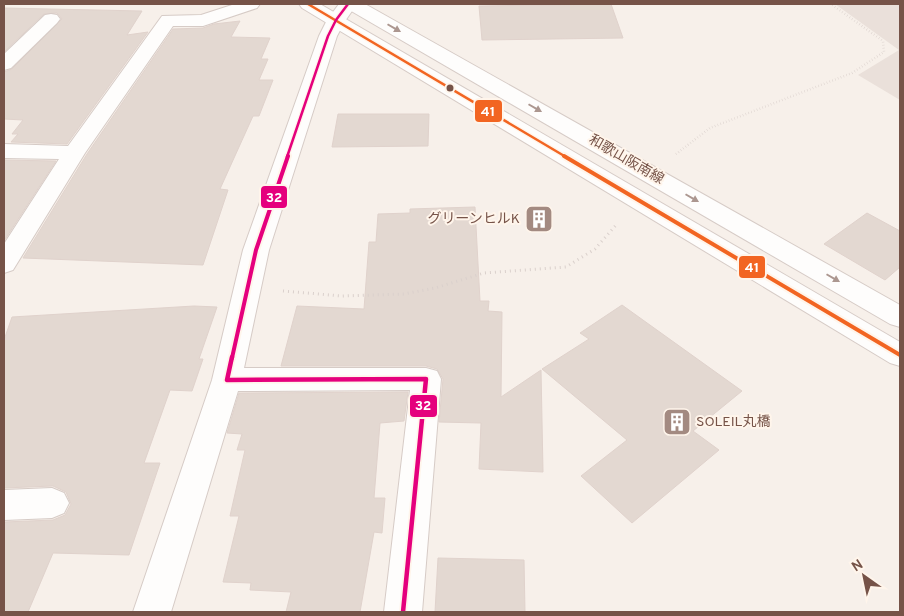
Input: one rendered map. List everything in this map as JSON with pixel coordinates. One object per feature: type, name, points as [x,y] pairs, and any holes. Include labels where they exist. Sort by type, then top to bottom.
[{"type":"street","points":[[4,264],[74,153],[168,20],[203,21],[251,4]]},
{"type":"street","name":"和歌山阪南線","points":[[308,4],[346,9],[660,180],[900,317]]},
{"type":"street","points":[[152,612],[227,380],[256,250],[328,36],[346,9]]},
{"type":"street","name":"和歌山阪南線","points":[[346,9],[634,197],[900,355]]},
{"type":"street","points":[[4,64],[52,10]]},
{"type":"street","points":[[4,151],[74,153]]},
{"type":"street","points":[[634,197],[660,180]]},
{"type":"street","points":[[227,380],[426,380],[403,612]]},
{"type":"street","points":[[4,504],[52,503]]},
{"type":"path","points":[[671,158],[710,128],[844,76],[884,52],[883,41],[831,4]]},
{"type":"path","points":[[248,288],[342,296],[404,294],[435,288],[484,274],[566,266],[595,249],[620,220]]},
{"type":"shaded area","points":[[835,4],[900,4],[900,100],[858,75],[899,50]]},
{"type":"building","points":[[611,4],[623,38],[482,40],[479,6]]},
{"type":"building","points":[[4,8],[142,11],[127,35],[148,32],[67,144],[11,142],[18,134],[12,134],[23,120],[4,119],[4,72],[12,69],[62,19],[57,13],[44,14],[4,52]]},
{"type":"building","points":[[240,21],[231,37],[270,38],[261,59],[268,59],[259,80],[273,80],[259,116],[253,116],[220,189],[228,190],[203,265],[23,258],[87,154],[173,29],[203,28],[214,24]]},
{"type":"building","points":[[338,114],[429,114],[428,146],[332,147]]},
{"type":"building","points":[[4,160],[56,161],[4,241]]},
{"type":"building","points":[[475,207],[480,301],[489,301],[488,311],[502,312],[501,397],[541,370],[543,472],[479,469],[481,423],[439,422],[443,379],[437,369],[426,366],[281,366],[297,306],[364,309],[369,242],[376,242],[378,214],[410,213],[410,209]]},
{"type":"building","points":[[867,213],[900,231],[900,267],[885,280],[824,244]]},
{"type":"building","name":"SOLEIL丸橋","points":[[622,305],[742,391],[693,431],[719,450],[632,523],[581,476],[627,440],[542,369],[589,339],[580,333]]},
{"type":"building","points":[[194,306],[217,307],[199,359],[203,359],[192,391],[170,390],[144,463],[160,463],[129,555],[53,553],[28,612],[4,612],[4,522],[53,520],[65,515],[71,504],[66,492],[53,486],[4,488],[4,340],[12,317]]},
{"type":"building","points":[[408,392],[404,421],[380,423],[374,498],[385,498],[382,533],[374,532],[360,612],[286,612],[291,592],[250,590],[251,583],[223,582],[239,516],[230,516],[245,450],[237,450],[242,434],[227,433],[239,393]]},
{"type":"building","points":[[438,558],[524,560],[525,612],[435,612]]},
{"type":"transit line","name":"41","points":[[308,4],[900,355]]},
{"type":"transit line","name":"32","points":[[348,4],[336,20],[328,36],[256,250],[227,380],[426,379],[403,612]]},
{"type":"place","name":"グリーンヒルK","points":[[539,219]]},
{"type":"place","name":"SOLEIL丸橋","points":[[677,422]]}]
